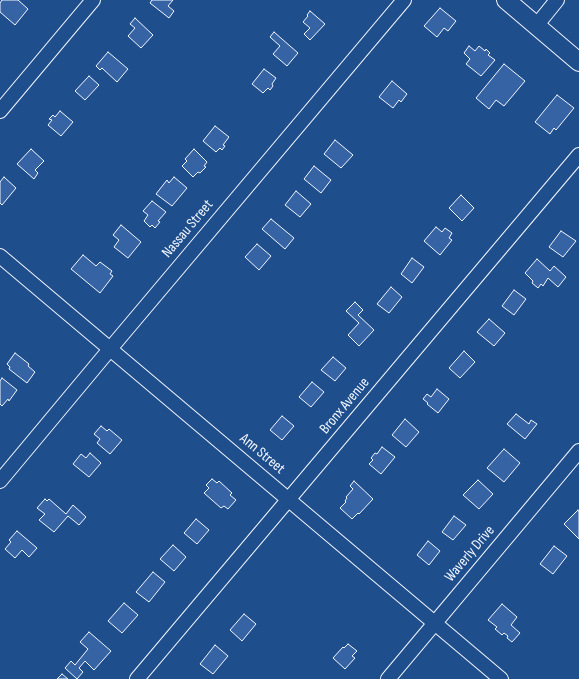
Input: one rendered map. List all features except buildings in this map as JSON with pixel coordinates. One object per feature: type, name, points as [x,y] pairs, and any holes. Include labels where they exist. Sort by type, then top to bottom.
[{"type":"street","points":[[0,111],[93,0]]},
{"type":"street","name":"Nassau Street","points":[[0,481],[404,0]]},
{"type":"street","points":[[506,0],[579,62]]},
{"type":"street","points":[[536,26],[557,0]]},
{"type":"street","name":"Bronx Avenue","points":[[137,679],[579,155]]},
{"type":"street","name":"Ann Street","points":[[0,256],[501,679]]},
{"type":"street","name":"Waverly Drive","points":[[388,679],[579,451]]}]
